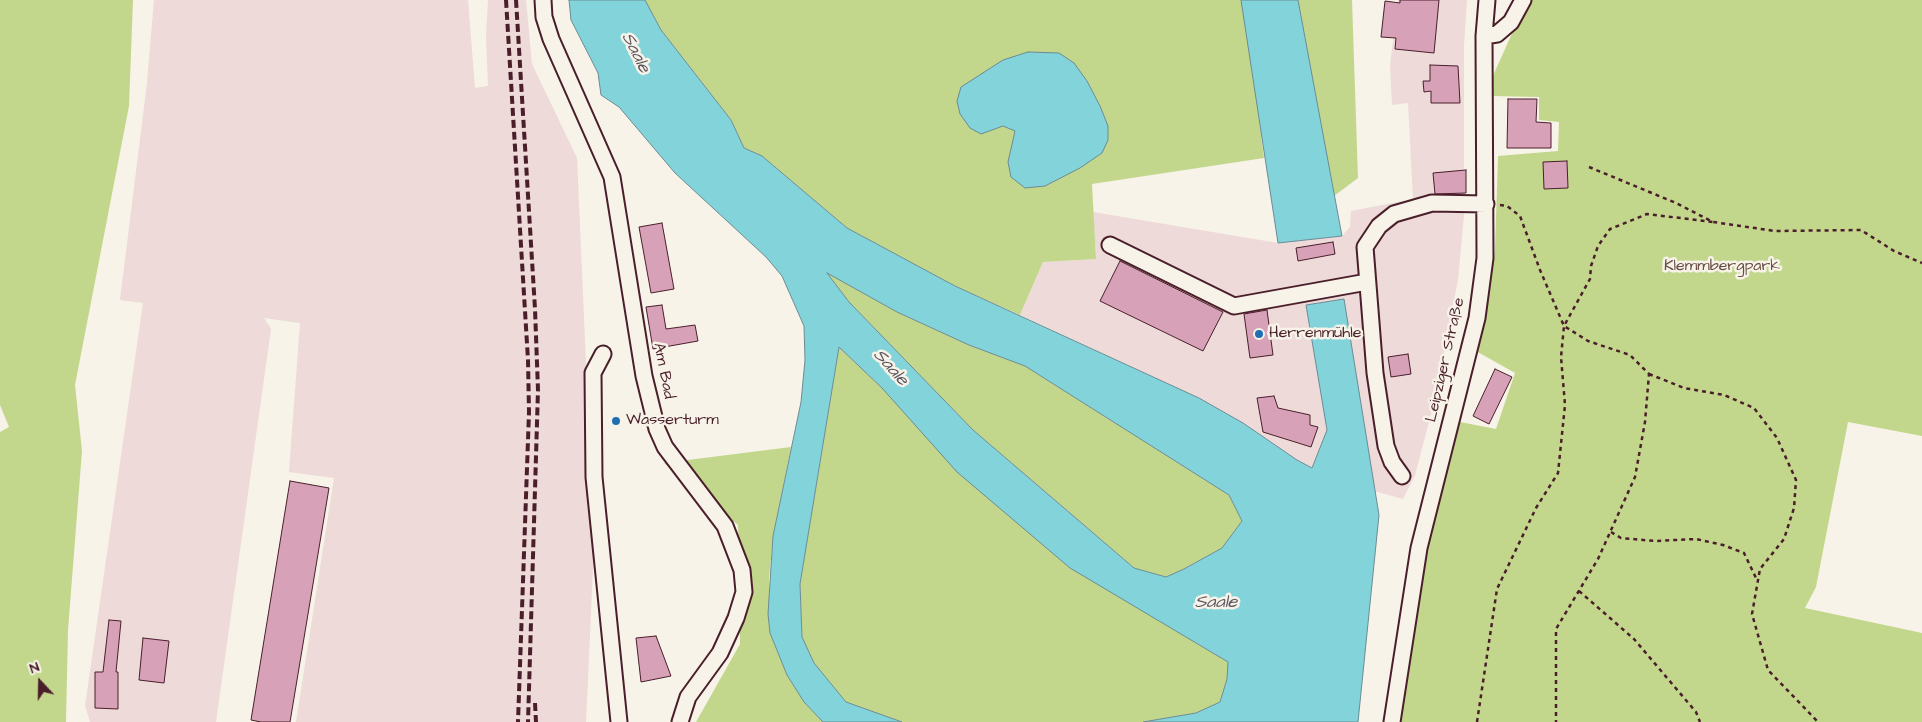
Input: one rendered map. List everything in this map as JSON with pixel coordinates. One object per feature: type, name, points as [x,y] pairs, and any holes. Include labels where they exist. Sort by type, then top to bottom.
[{"type":"street","name":"Am Bad","points":[[543,0],[544,17],[551,39],[612,177],[644,376],[657,429],[665,447],[725,526],[742,570],[744,592],[736,618],[720,653],[688,697],[680,722]]},
{"type":"street","name":"Leipziger Straße","points":[[1392,722],[1420,548],[1476,318],[1485,258],[1484,36],[1487,0]]},
{"type":"street","points":[[1484,36],[1497,34],[1511,22],[1523,0]]},
{"type":"street","points":[[1402,476],[1392,462],[1386,446],[1375,373],[1365,247],[1379,226],[1394,214],[1432,203],[1486,204]]},
{"type":"street","points":[[1110,245],[1234,306],[1367,282]]},
{"type":"street","points":[[603,354],[593,373],[594,477],[619,722]]},
{"type":"path","points":[[1589,167],[1676,203],[1713,222]]},
{"type":"path","points":[[1486,204],[1507,206],[1520,216],[1564,326],[1588,341],[1630,356],[1649,374],[1684,388],[1724,394],[1754,408],[1777,438],[1796,480],[1794,508],[1784,539],[1760,570],[1752,614],[1768,670],[1818,722]]},
{"type":"path","points":[[1477,722],[1498,589],[1536,508],[1558,473],[1565,404],[1561,357],[1564,326],[1590,279],[1591,266],[1598,246],[1610,229],[1647,214],[1775,231],[1861,230],[1894,252],[1922,263]]},
{"type":"path","points":[[1556,722],[1556,629],[1598,559],[1635,477],[1645,422],[1649,374]]},
{"type":"path","points":[[1611,532],[1621,538],[1655,541],[1696,539],[1723,545],[1744,553],[1758,581]]},
{"type":"path","points":[[1579,591],[1634,639],[1696,712],[1700,722]]},
{"type":"shaded area","points":[[154,0],[468,0],[475,88],[488,86],[486,37],[488,0],[526,0],[532,64],[577,158],[594,546],[586,722],[296,722],[334,478],[289,472],[300,323],[264,318],[271,329],[216,722],[90,722],[85,706],[143,303],[120,300],[147,83]]},
{"type":"shaded area","points":[[1398,0],[1467,0],[1464,46],[1464,215],[1458,280],[1434,403],[1415,475],[1403,499],[1374,491],[1344,299],[1306,305],[1327,430],[1312,468],[1243,423],[1199,398],[1020,315],[1043,262],[1096,259],[1093,212],[1278,243],[1342,236],[1350,227],[1351,211],[1413,199],[1408,103],[1392,105],[1390,65]]},
{"type":"green space","points":[[0,0],[133,0],[129,106],[75,385],[82,451],[68,630],[66,722],[0,722],[0,432],[9,427],[0,405]]},
{"type":"green space","points":[[645,0],[1241,0],[1249,39],[1264,158],[1092,184],[1096,259],[1043,262],[1020,315],[955,286],[847,228],[762,156],[744,148],[731,120],[661,30]]},
{"type":"green space","points":[[1298,0],[1352,0],[1358,178],[1334,196]]},
{"type":"green space","name":"Klemmbergpark","points":[[1527,0],[1922,0],[1922,436],[1848,422],[1816,587],[1805,608],[1922,633],[1922,722],[1400,722],[1428,544],[1460,422],[1496,429],[1515,373],[1476,351],[1485,319],[1495,250],[1498,156],[1558,151],[1559,122],[1539,120],[1539,97],[1492,96],[1492,78]]},
{"type":"green space","points":[[826,272],[897,312],[969,345],[1025,366],[1229,495],[1242,521],[1222,548],[1166,577],[1134,568],[973,430],[849,302]]},
{"type":"green space","points":[[839,347],[882,388],[1153,617],[1228,662],[1227,679],[1220,702],[1196,713],[1143,722],[902,722],[846,702],[814,663],[802,637],[800,584]]},
{"type":"green space","points":[[791,447],[773,536],[769,579],[770,633],[787,675],[804,702],[823,722],[696,722],[740,644],[738,525],[664,463]]},
{"type":"water","name":"Saale","points":[[569,0],[645,0],[661,30],[731,120],[744,148],[762,156],[847,228],[955,286],[1199,398],[1243,423],[1312,468],[1327,430],[1306,305],[1344,299],[1379,515],[1358,722],[1143,722],[1196,713],[1220,702],[1227,679],[1228,662],[1070,568],[957,472],[882,388],[839,347],[800,584],[802,637],[814,663],[846,702],[902,722],[823,722],[804,702],[787,675],[770,633],[768,614],[773,536],[801,402],[805,360],[804,326],[782,276],[766,257],[675,173],[619,107],[601,95],[598,73],[571,20]],"holes":[[[827,273],[897,312],[969,345],[1025,366],[1229,495],[1242,521],[1222,548],[1166,577],[1134,568],[973,430],[849,302]]]},
{"type":"water","points":[[1241,0],[1298,0],[1342,236],[1278,243]]},
{"type":"water","points":[[1028,52],[1059,53],[1074,63],[1087,81],[1100,106],[1108,126],[1108,140],[1102,153],[1080,168],[1045,186],[1025,188],[1011,177],[1008,162],[1015,131],[1003,126],[981,134],[970,128],[960,114],[957,101],[961,87],[1003,60]]},
{"type":"building","points":[[1400,0],[1439,0],[1434,53],[1395,49],[1396,38],[1381,37],[1385,1],[1400,3]]},
{"type":"building","points":[[1430,65],[1458,66],[1460,103],[1431,103],[1431,91],[1424,92],[1423,81],[1430,81]]},
{"type":"building","points":[[1508,99],[1537,99],[1536,122],[1551,123],[1551,148],[1507,148]]},
{"type":"building","points":[[1567,161],[1568,188],[1544,189],[1543,162]]},
{"type":"building","points":[[1466,170],[1466,193],[1435,194],[1433,173]]},
{"type":"building","points":[[662,223],[674,289],[651,293],[639,227]]},
{"type":"building","points":[[1333,242],[1335,254],[1298,261],[1296,248]]},
{"type":"building","points":[[1120,261],[1223,312],[1203,351],[1100,301]]},
{"type":"building","points":[[662,305],[666,329],[695,325],[698,341],[653,349],[646,307]]},
{"type":"building","name":"Herrenmühle","points":[[1267,310],[1273,355],[1250,358],[1244,314]]},
{"type":"building","points":[[1408,354],[1411,374],[1391,377],[1388,357]]},
{"type":"building","points":[[1495,369],[1512,377],[1489,424],[1473,416]]},
{"type":"building","points":[[1274,396],[1278,408],[1310,415],[1310,425],[1318,427],[1311,447],[1263,432],[1257,398]]},
{"type":"building","points":[[290,481],[329,488],[290,722],[261,722],[251,720]]},
{"type":"building","points":[[109,620],[121,621],[116,672],[118,672],[118,709],[95,708],[95,672],[103,672]]},
{"type":"building","points":[[656,636],[671,676],[641,682],[636,638]]},
{"type":"building","points":[[143,638],[169,641],[164,683],[139,680]]},
{"type":"railway","points":[[506,0],[528,360],[529,412],[518,722]]},
{"type":"railway","points":[[516,0],[535,309],[538,390],[528,722]]},
{"type":"railway","points":[[535,703],[536,722]]},
{"type":"place","name":"Herrenmühle","points":[[1259,334]]},
{"type":"place","name":"Wasserturm","points":[[616,421]]}]
